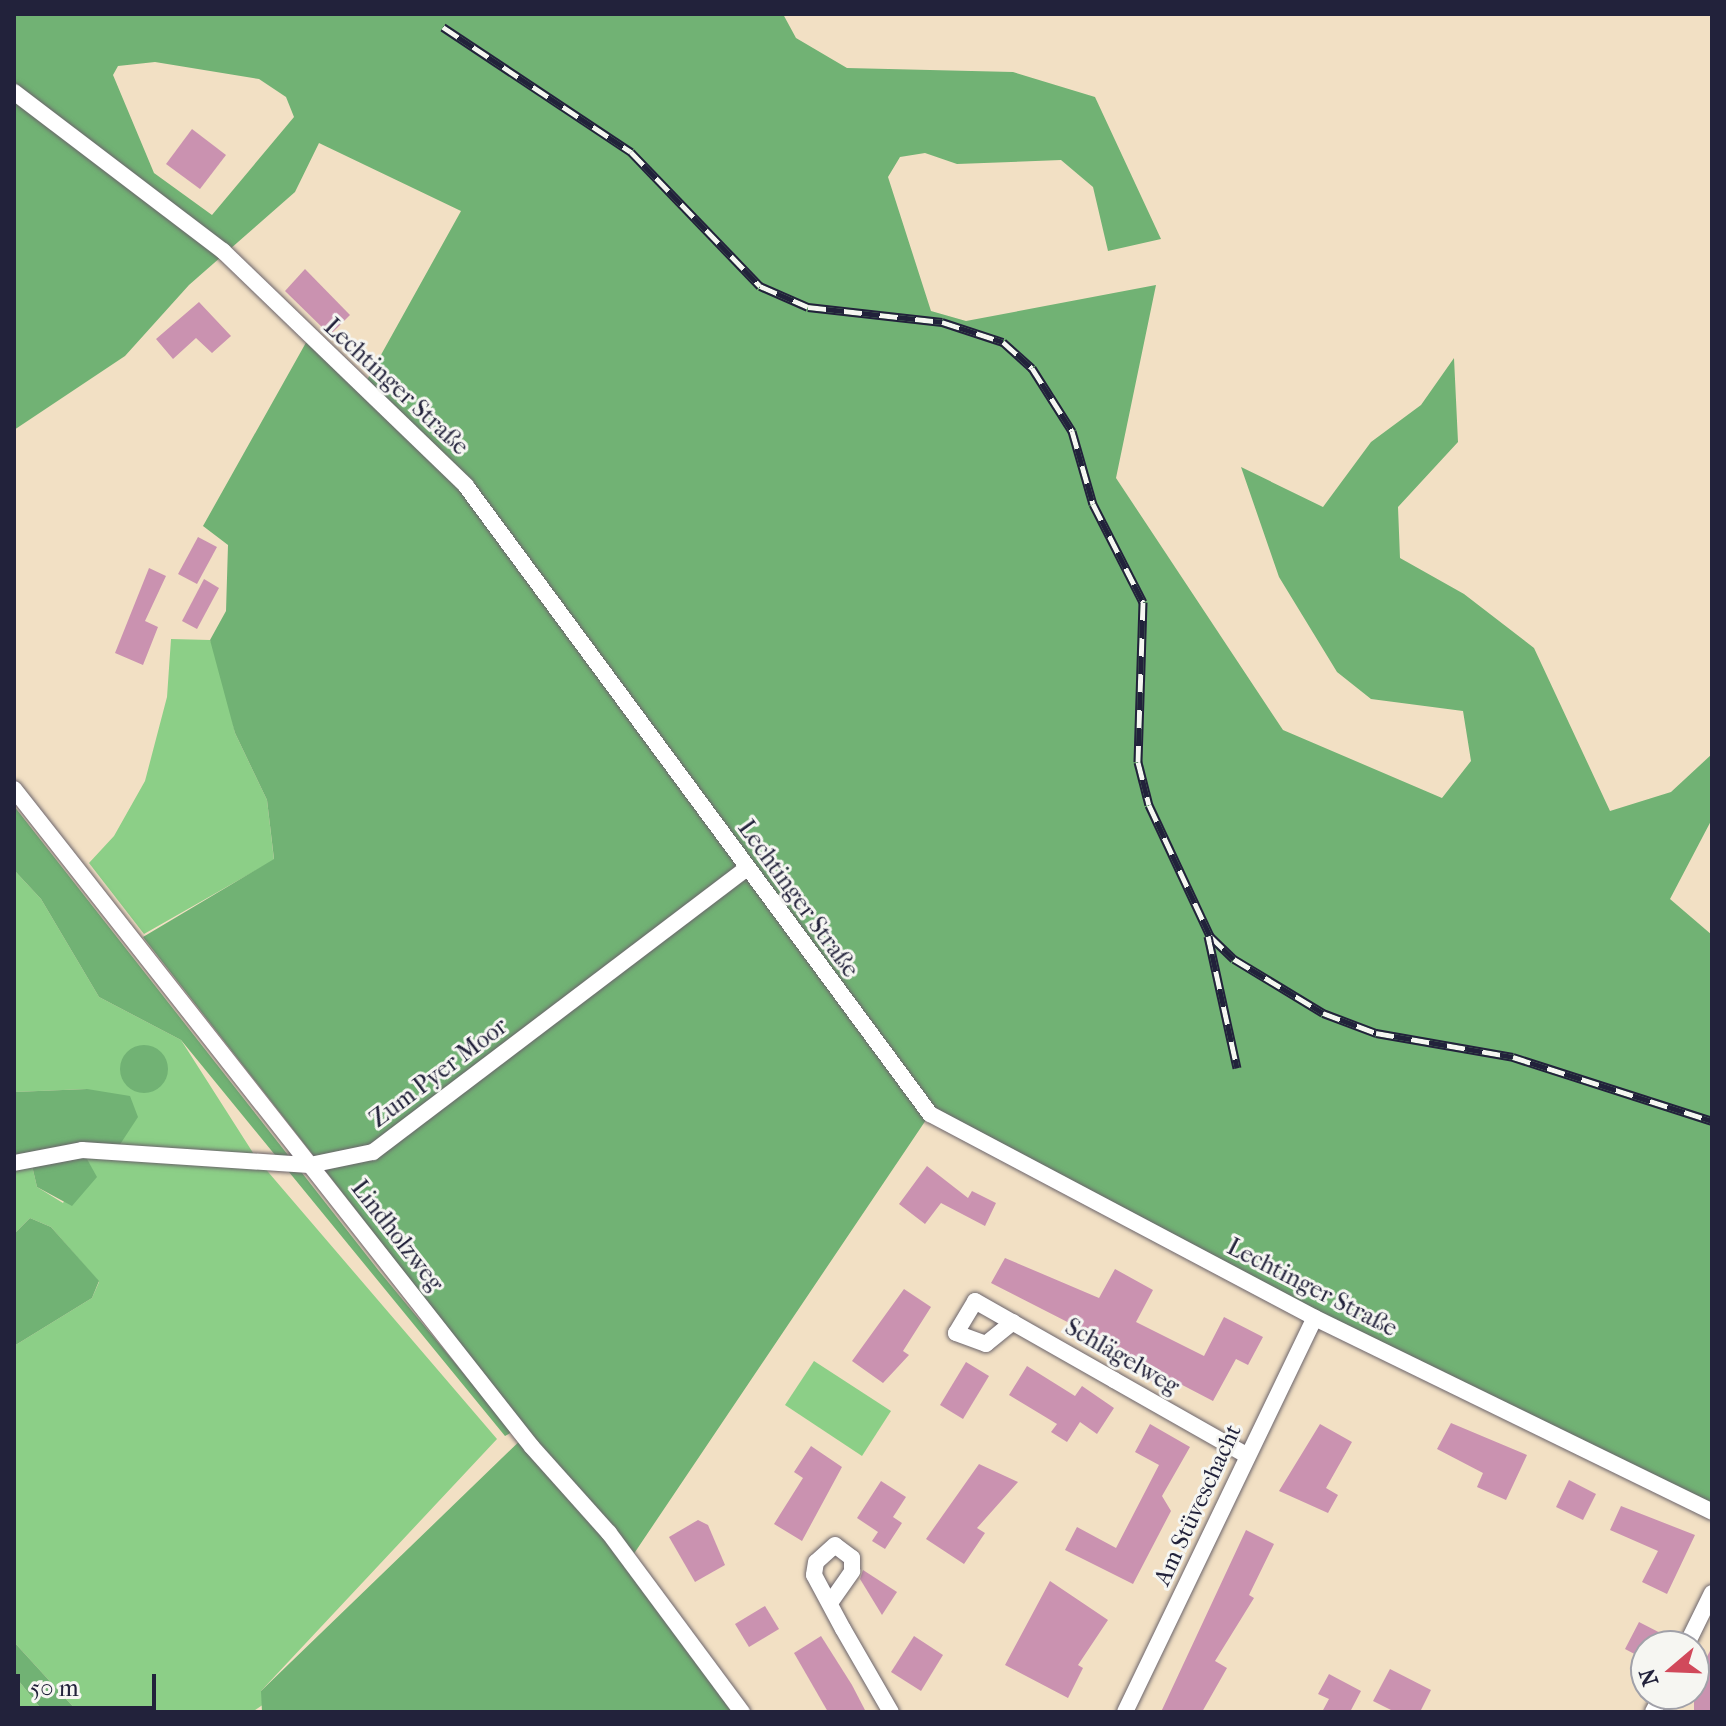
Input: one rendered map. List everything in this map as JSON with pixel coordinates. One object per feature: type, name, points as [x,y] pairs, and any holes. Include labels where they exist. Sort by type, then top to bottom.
[{"type":"street","name":"Lechtinger Straße","points":[[14,92],[223,251],[466,486],[930,1114],[1315,1318],[1712,1512]]},
{"type":"street","name":"Lindholzweg","points":[[14,789],[532,1447],[598,1519],[742,1712]]},
{"type":"street","name":"Zum Pyer Moor","points":[[14,1163],[117,1149],[310,1165],[373,1152],[393,1140],[746,869]]},
{"type":"street","name":"Schlägelweg","points":[[1013,1322],[986,1344],[956,1333],[975,1301],[1013,1322],[1246,1455]]},
{"type":"street","name":"Am Stüveschacht","points":[[1125,1712],[1246,1455],[1315,1318]]},
{"type":"street","points":[[1694,1630],[1712,1593]]},
{"type":"street","points":[[830,1603],[891,1712]]},
{"type":"green space","points":[[14,14],[783,14],[796,38],[847,68],[1013,72],[1095,97],[1161,239],[1108,251],[1093,187],[1061,160],[957,164],[925,153],[900,157],[888,177],[931,311],[966,321],[1156,285],[1116,478],[1283,730],[1442,798],[1471,761],[1463,711],[1371,699],[1337,672],[1279,577],[1241,467],[1323,507],[1371,442],[1421,405],[1454,358],[1458,442],[1398,507],[1400,558],[1464,594],[1534,648],[1610,811],[1671,792],[1712,754],[1712,819],[1670,899],[1712,935],[1712,1512],[930,1114],[629,1561],[744,1712],[262,1712],[261,1691],[529,1432],[143,937],[274,859],[267,800],[235,733],[210,640],[226,611],[228,545],[203,526],[308,339],[362,389],[461,211],[319,143],[295,192],[189,285],[125,356],[14,430]],"holes":[[[155,62],[259,79],[286,97],[294,117],[212,215],[154,173],[113,75],[118,66]]]},
{"type":"green space","points":[[171,639],[210,640],[220,660],[235,733],[267,800],[274,860],[144,934],[89,863],[114,836],[145,781],[167,697]]},
{"type":"green space","points":[[14,806],[379,1271],[512,1432],[505,1436],[181,1040],[99,997],[41,899],[14,870]]},
{"type":"green space","points":[[14,870],[41,899],[99,997],[181,1040],[257,1159],[497,1439],[261,1691],[270,1700],[252,1712],[78,1712],[14,1642],[14,1346],[92,1298],[99,1282],[51,1227],[30,1218],[14,1234],[14,1163],[30,1157],[37,1187],[63,1203],[86,1165],[87,1089],[14,1092]]},
{"type":"green space","points":[[144,1045],[161,1052],[168,1069],[161,1086],[144,1093],[127,1086],[120,1069],[127,1052]]},
{"type":"green space","points":[[87,1089],[130,1096],[138,1117],[117,1149],[82,1150],[97,1177],[72,1206],[37,1187],[30,1157],[14,1163],[14,1092]]},
{"type":"green space","points":[[30,1218],[51,1227],[99,1281],[92,1298],[14,1346],[14,1234]]},
{"type":"green space","points":[[814,1361],[891,1411],[862,1456],[785,1405]]},
{"type":"green space","points":[[14,1642],[78,1712],[45,1712],[38,1705],[14,1675]]},
{"type":"green space","points":[[14,1675],[38,1705],[45,1712],[14,1712]]},
{"type":"building","points":[[192,129],[226,155],[200,189],[166,164]]},
{"type":"building","points":[[305,269],[350,315],[330,335],[285,291]]},
{"type":"building","points":[[199,302],[231,336],[212,353],[196,338],[173,359],[156,339]]},
{"type":"building","points":[[198,537],[217,547],[197,584],[178,574]]},
{"type":"building","points":[[149,568],[166,576],[145,621],[158,627],[143,665],[115,653]]},
{"type":"building","points":[[204,579],[219,588],[197,629],[182,621]]},
{"type":"building","points":[[927,1166],[968,1198],[972,1191],[996,1203],[985,1226],[941,1203],[925,1224],[899,1204]]},
{"type":"building","points":[[1005,1258],[1099,1298],[1115,1269],[1153,1290],[1136,1322],[1204,1356],[1224,1317],[1263,1337],[1248,1365],[1236,1359],[1213,1401],[1165,1376],[1160,1386],[1084,1344],[1089,1333],[991,1283]]},
{"type":"building","points":[[904,1289],[931,1307],[903,1351],[909,1355],[883,1383],[852,1361]]},
{"type":"building","points":[[966,1362],[989,1376],[963,1419],[940,1405]]},
{"type":"building","points":[[1027,1366],[1075,1396],[1082,1386],[1114,1408],[1097,1434],[1080,1422],[1067,1442],[1051,1432],[1057,1424],[1009,1395]]},
{"type":"building","points":[[1451,1423],[1527,1455],[1506,1500],[1477,1487],[1483,1473],[1437,1449]]},
{"type":"building","points":[[1150,1424],[1190,1447],[1162,1496],[1171,1511],[1133,1584],[1065,1550],[1077,1527],[1116,1548],[1159,1465],[1135,1452]]},
{"type":"building","points":[[1320,1424],[1352,1442],[1326,1488],[1338,1495],[1328,1513],[1279,1491]]},
{"type":"building","points":[[811,1446],[842,1467],[802,1541],[774,1524],[803,1478],[794,1472]]},
{"type":"building","points":[[979,1464],[1018,1482],[977,1528],[985,1533],[964,1564],[926,1539]]},
{"type":"building","points":[[1569,1480],[1596,1494],[1583,1520],[1556,1507]]},
{"type":"building","points":[[881,1481],[906,1497],[893,1517],[902,1523],[885,1549],[872,1541],[878,1532],[857,1518]]},
{"type":"building","points":[[1621,1506],[1695,1535],[1667,1594],[1642,1582],[1658,1551],[1610,1530]]},
{"type":"building","points":[[698,1520],[708,1525],[725,1565],[695,1582],[669,1537]]},
{"type":"building","points":[[1246,1530],[1274,1544],[1249,1595],[1254,1598],[1215,1661],[1227,1668],[1202,1712],[1161,1712]]},
{"type":"building","points":[[863,1570],[897,1592],[882,1615],[860,1579]]},
{"type":"building","points":[[1050,1581],[1108,1620],[1078,1665],[1083,1668],[1068,1698],[1005,1665]]},
{"type":"building","points":[[765,1606],[779,1629],[749,1647],[735,1624]]},
{"type":"building","points":[[1639,1622],[1655,1630],[1635,1630]]},
{"type":"building","points":[[821,1636],[866,1712],[828,1712],[794,1653]]},
{"type":"building","points":[[914,1636],[943,1655],[921,1691],[891,1672]]},
{"type":"building","points":[[1712,1647],[1712,1712],[1694,1712],[1710,1710]]},
{"type":"building","points":[[1390,1669],[1431,1690],[1420,1712],[1395,1712],[1373,1701]]},
{"type":"building","points":[[1329,1674],[1361,1691],[1350,1712],[1322,1712],[1329,1699],[1318,1694]]},
{"type":"railway","points":[[443,27],[631,152],[760,286],[808,307],[942,322],[1003,342],[1032,368],[1072,431],[1093,504],[1143,602],[1138,762],[1149,805],[1210,936],[1234,959],[1323,1013],[1376,1033],[1513,1057],[1712,1121]]},
{"type":"railway","points":[[1208,936],[1237,1068]]}]
